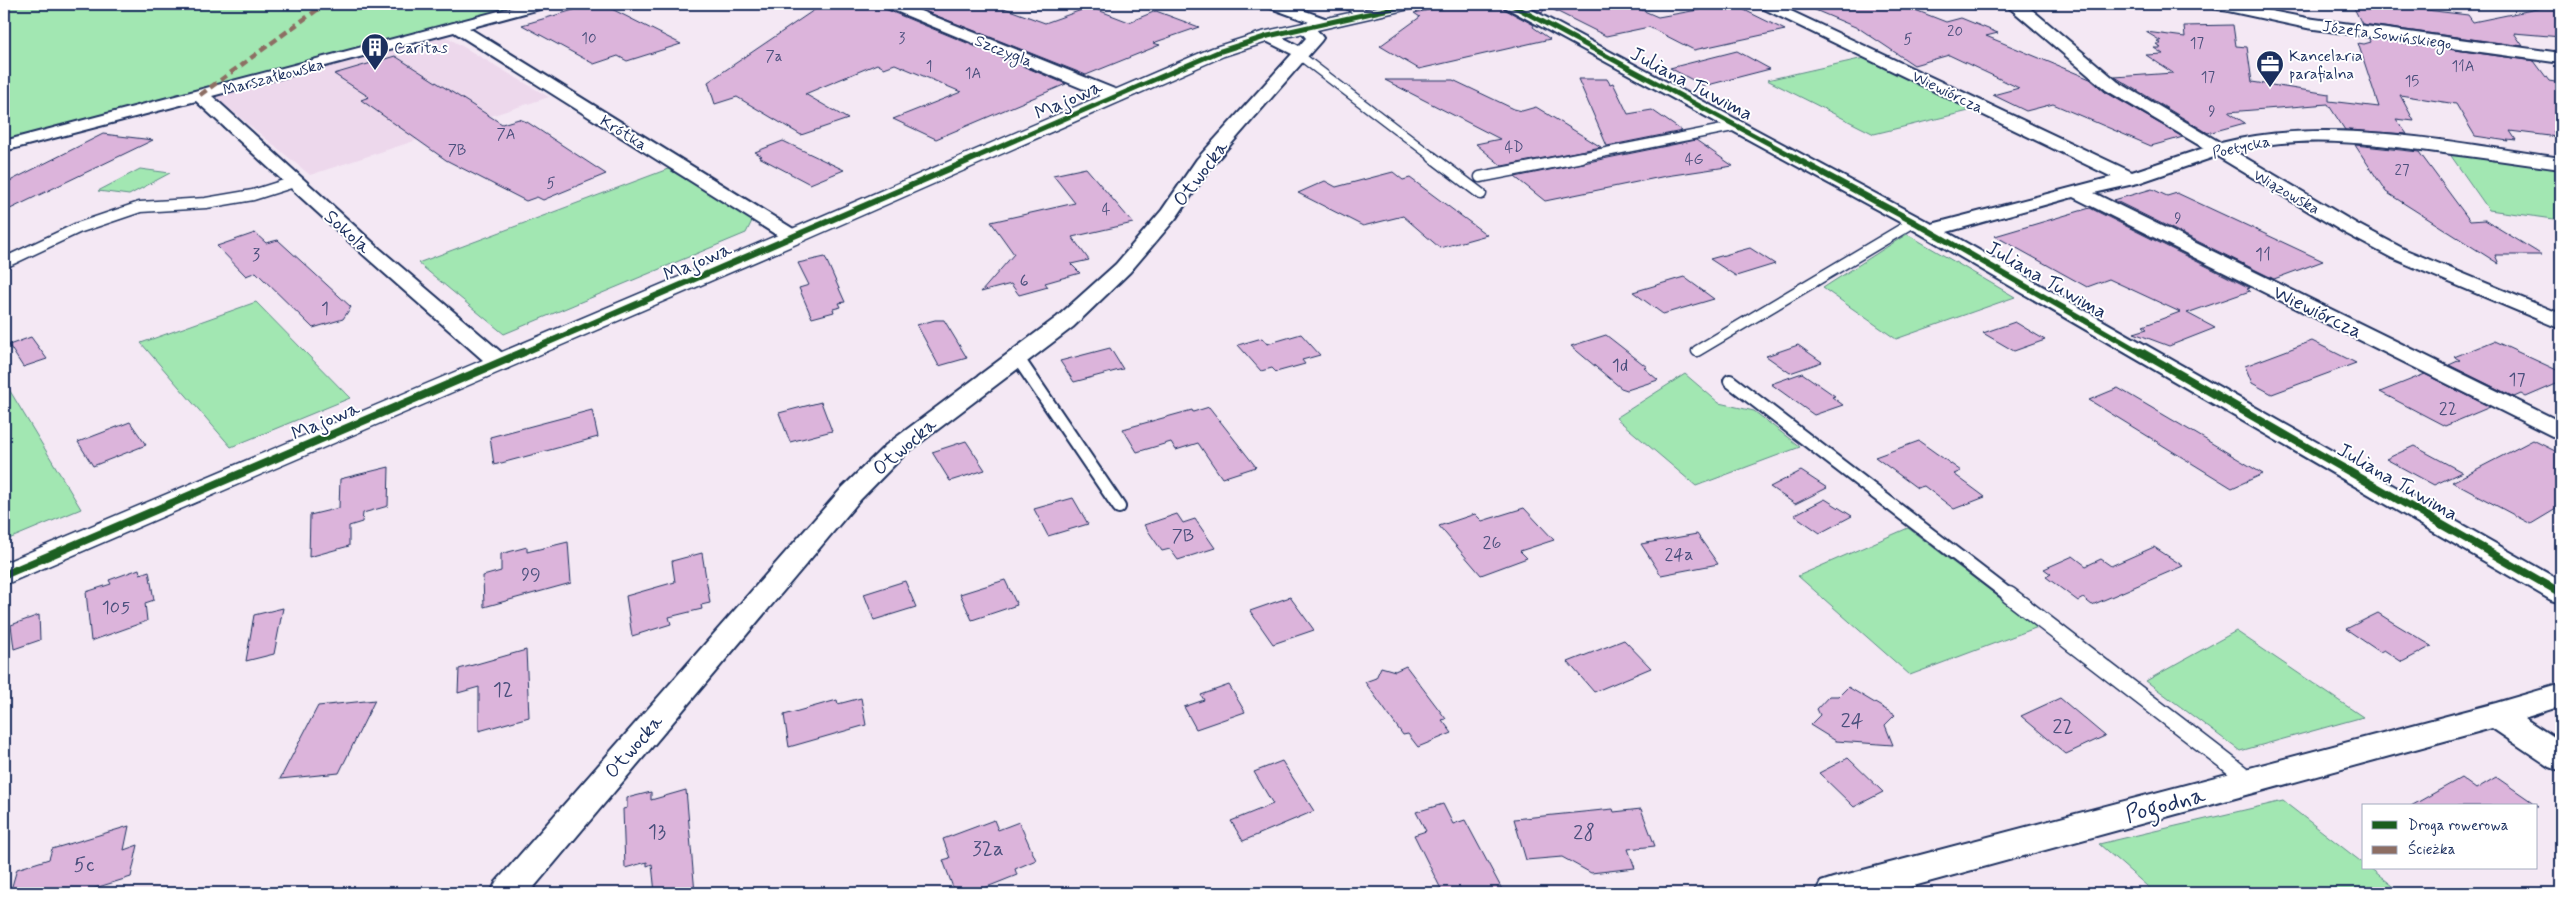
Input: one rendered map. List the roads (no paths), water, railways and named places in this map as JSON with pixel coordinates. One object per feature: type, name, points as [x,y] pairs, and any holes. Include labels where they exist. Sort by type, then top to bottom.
[{"type":"street","name":"Marszałkowska","points":[[4,146],[542,4]]},
{"type":"street","name":"Szczygla","points":[[891,4],[1116,96]]},
{"type":"street","points":[[1273,4],[1315,26]]},
{"type":"street","name":"Majowa","points":[[4,575],[793,237],[1218,52],[1268,36],[1315,26],[1356,9],[1412,4]]},
{"type":"street","name":"Juliana Tuwima","points":[[1510,4],[1922,226],[2561,593]]},
{"type":"street","name":"Wiewiórcza","points":[[1765,4],[2131,179]]},
{"type":"street","name":"Wiązowska","points":[[2012,4],[2026,12],[2112,86],[2217,150],[2398,254],[2561,322]]},
{"type":"street","name":"Józefa Sowińskiego","points":[[2214,4],[2307,23],[2561,58]]},
{"type":"street","name":"Krótka","points":[[455,26],[793,237]]},
{"type":"street","name":"Otwocka","points":[[508,893],[851,494],[895,450],[1065,322],[1123,268],[1169,214],[1204,163],[1315,38],[1315,26]]},
{"type":"street","points":[[1268,36],[1300,54]]},
{"type":"street","name":"Sokola","points":[[200,95],[294,182],[500,363]]},
{"type":"street","name":"Poetycka","points":[[1922,226],[2131,179],[2217,150],[2255,140],[2297,136],[2371,138],[2472,149],[2561,163]]},
{"type":"street","name":"Wiewiórcza","points":[[2075,191],[2561,431]]},
{"type":"street","name":"Pogodna","points":[[1833,893],[2496,715],[2561,695]]},
{"type":"street","points":[[2496,715],[2561,758]]},
{"type":"lane","points":[[1300,54],[1481,194]]},
{"type":"lane","points":[[1480,178],[1738,126]]},
{"type":"lane","points":[[4,263],[78,228],[140,207],[206,203],[252,194],[294,182]]},
{"type":"lane","points":[[1697,351],[1922,226]]},
{"type":"lane","points":[[1017,357],[1119,507]]},
{"type":"lane","points":[[1730,381],[2251,781]]},
{"type":"place","name":"Caritas","points":[[375,71]]},
{"type":"place","name":"Kancelaria parafialna","points":[[2270,88]]}]
